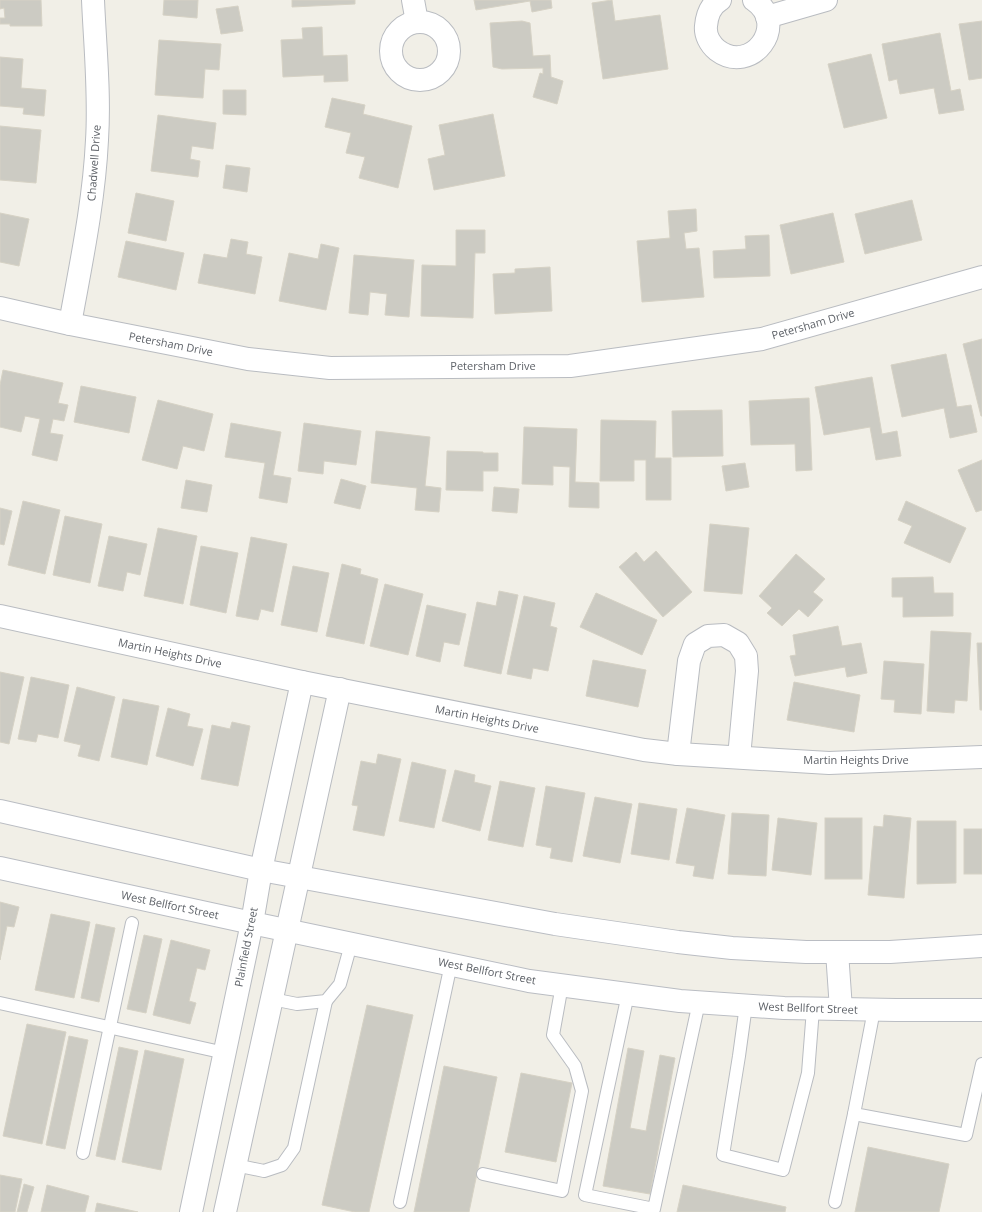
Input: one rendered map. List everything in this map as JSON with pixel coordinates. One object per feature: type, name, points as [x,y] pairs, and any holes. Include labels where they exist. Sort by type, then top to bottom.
[{"type":"street","name":"Chadwell Drive","points":[[70,324],[93,196],[98,139],[93,0]]},
{"type":"street","points":[[413,0],[417,22]]},
{"type":"street","points":[[720,0],[711,9],[707,18],[706,28],[708,38],[714,47],[722,53],[732,57],[753,53],[761,46],[766,37],[768,27],[760,8],[826,0]]},
{"type":"street","name":"Petersham Drive","points":[[0,308],[70,324],[248,359],[330,368],[570,366],[762,339],[982,278]]},
{"type":"street","name":"Martin Heights Drive","points":[[0,616],[302,682],[644,750],[678,754],[829,763],[982,758]]},
{"type":"street","points":[[678,754],[688,661],[696,644],[708,636],[724,635],[738,643],[746,656],[747,672],[739,757]]},
{"type":"street","name":"Plainfield Street","points":[[191,1212],[252,923],[261,870],[302,682]]},
{"type":"street","points":[[225,1212],[340,689]]},
{"type":"street","points":[[0,811],[299,878],[555,924],[678,942],[732,948],[806,952],[890,952],[982,946]]},
{"type":"street","name":"West Bellfort Street","points":[[0,868],[529,981],[680,1001],[784,1008],[982,1010]]},
{"type":"street","points":[[837,952],[841,1009]]},
{"type":"lane","points":[[83,1153],[132,923]]},
{"type":"lane","points":[[235,1165],[264,1171],[282,1165],[294,1148],[326,1001],[340,984],[351,944]]},
{"type":"lane","points":[[400,1202],[451,964]]},
{"type":"lane","points":[[483,1174],[562,1191],[582,1091],[576,1066],[553,1035],[562,985]]},
{"type":"lane","points":[[628,994],[585,1195],[654,1209],[699,1002]]},
{"type":"lane","points":[[272,999],[297,1004],[326,1001]]},
{"type":"lane","points":[[0,1003],[225,1053]]},
{"type":"lane","points":[[746,1005],[722,1155],[783,1170],[808,1073],[813,1009]]},
{"type":"lane","points":[[835,1202],[874,1010]]},
{"type":"lane","points":[[854,1114],[966,1135],[982,1064]]},
{"type":"building","points":[[0,0],[41,0],[42,26],[10,26],[10,24],[0,24],[0,18],[5,18],[4,8],[0,9]]},
{"type":"building","points":[[164,0],[198,0],[197,18],[163,15]]},
{"type":"building","points":[[292,0],[355,0],[355,4],[292,7]]},
{"type":"building","points":[[474,0],[551,0],[552,8],[532,12],[530,1],[476,10]]},
{"type":"building","points":[[612,0],[615,21],[660,15],[668,69],[603,79],[592,3]]},
{"type":"building","points":[[238,6],[243,31],[221,34],[216,9]]},
{"type":"building","points":[[522,21],[530,23],[533,56],[550,55],[551,77],[563,81],[557,104],[533,97],[540,73],[543,74],[543,68],[502,69],[493,67],[490,23]]},
{"type":"building","points":[[982,21],[982,78],[969,80],[959,24]]},
{"type":"building","points":[[322,27],[323,56],[347,55],[348,81],[324,82],[324,75],[283,77],[281,40],[303,39],[302,28]]},
{"type":"building","points":[[940,33],[951,91],[960,89],[964,110],[939,114],[934,88],[900,94],[897,79],[889,81],[882,44]]},
{"type":"building","points":[[159,40],[221,44],[219,70],[205,69],[203,98],[155,95]]},
{"type":"building","points":[[871,54],[887,118],[844,128],[828,64]]},
{"type":"building","points":[[0,57],[23,59],[21,88],[46,90],[44,116],[23,114],[24,108],[0,106]]},
{"type":"building","points":[[223,90],[246,90],[246,115],[223,114]]},
{"type":"building","points":[[332,98],[365,105],[363,114],[412,126],[398,188],[359,178],[365,157],[346,153],[351,133],[325,127]]},
{"type":"building","points":[[493,114],[505,176],[434,190],[428,159],[445,155],[439,125]]},
{"type":"building","points":[[158,115],[216,123],[213,149],[192,146],[190,159],[200,161],[198,177],[151,171]]},
{"type":"building","points":[[0,126],[41,130],[36,183],[0,180]]},
{"type":"building","points":[[226,165],[250,168],[247,192],[223,188]]},
{"type":"building","points":[[136,193],[174,201],[166,241],[128,233]]},
{"type":"building","points":[[912,200],[922,240],[865,254],[855,214]]},
{"type":"building","points":[[696,209],[697,231],[684,233],[686,249],[699,248],[704,297],[642,302],[637,241],[670,238],[668,211]]},
{"type":"building","points":[[0,213],[29,219],[19,266],[0,262]]},
{"type":"building","points":[[833,213],[844,262],[791,274],[780,225]]},
{"type":"building","points":[[456,230],[485,230],[485,253],[475,253],[473,318],[421,316],[422,265],[456,266]]},
{"type":"building","points":[[769,235],[770,276],[714,278],[713,251],[746,249],[745,236]]},
{"type":"building","points":[[231,239],[248,242],[246,254],[262,257],[255,294],[198,283],[204,254],[227,258]]},
{"type":"building","points":[[126,241],[184,253],[176,290],[118,277]]},
{"type":"building","points":[[321,244],[339,248],[326,310],[279,301],[289,253],[318,259]]},
{"type":"building","points":[[354,255],[414,260],[409,317],[385,315],[387,294],[370,292],[368,315],[349,313]]},
{"type":"building","points":[[550,267],[552,311],[495,314],[493,274],[515,273],[515,269]]},
{"type":"building","points":[[982,339],[982,416],[981,416],[963,344]]},
{"type":"building","points":[[946,354],[957,407],[971,405],[977,432],[950,438],[944,408],[902,417],[891,365]]},
{"type":"building","points":[[3,370],[63,383],[58,403],[68,405],[64,421],[53,419],[50,433],[63,435],[57,461],[32,455],[40,419],[25,416],[21,432],[0,427],[0,385]]},
{"type":"building","points":[[872,377],[882,434],[897,431],[901,456],[876,460],[870,427],[824,435],[815,387]]},
{"type":"building","points":[[81,386],[136,397],[129,433],[74,422]]},
{"type":"building","points":[[809,398],[812,470],[796,471],[795,444],[751,445],[749,401]]},
{"type":"building","points":[[158,400],[213,414],[204,451],[183,446],[177,469],[142,460]]},
{"type":"building","points":[[722,410],[723,456],[673,457],[672,411]]},
{"type":"building","points":[[601,420],[656,421],[655,458],[671,458],[671,500],[646,500],[646,460],[634,460],[634,481],[600,481]]},
{"type":"building","points":[[231,423],[281,432],[273,475],[291,478],[287,503],[259,498],[265,463],[225,457]]},
{"type":"building","points":[[304,423],[361,431],[356,465],[324,461],[323,474],[298,471]]},
{"type":"building","points":[[524,427],[577,429],[575,482],[599,483],[599,508],[569,507],[570,467],[553,466],[553,485],[522,484]]},
{"type":"building","points":[[376,431],[430,437],[425,486],[441,488],[439,512],[415,510],[417,488],[371,483]]},
{"type":"building","points":[[447,451],[498,453],[498,471],[483,471],[483,491],[446,490]]},
{"type":"building","points":[[982,460],[982,510],[976,512],[958,470]]},
{"type":"building","points":[[745,463],[749,487],[726,491],[722,466]]},
{"type":"building","points":[[341,479],[366,486],[360,509],[334,503]]},
{"type":"building","points":[[186,480],[212,485],[207,512],[181,508]]},
{"type":"building","points":[[494,487],[519,489],[517,513],[492,511]]},
{"type":"building","points":[[23,501],[60,510],[45,574],[8,565]]},
{"type":"building","points":[[906,501],[966,528],[950,563],[904,543],[912,526],[898,520]]},
{"type":"building","points":[[0,508],[12,511],[4,545],[0,544]]},
{"type":"building","points":[[65,516],[102,524],[90,583],[53,575]]},
{"type":"building","points":[[710,524],[749,528],[742,594],[704,591]]},
{"type":"building","points":[[158,528],[197,536],[183,604],[144,596]]},
{"type":"building","points":[[109,536],[147,544],[140,575],[127,572],[123,591],[98,586]]},
{"type":"building","points":[[251,537],[287,544],[273,612],[261,609],[258,620],[236,616]]},
{"type":"building","points":[[201,546],[238,553],[226,613],[190,605]]},
{"type":"building","points":[[656,551],[692,592],[663,617],[619,567],[636,552],[644,562]]},
{"type":"building","points":[[796,554],[825,579],[813,592],[823,600],[808,617],[799,609],[782,626],[767,613],[772,608],[759,596]]},
{"type":"building","points":[[342,564],[361,569],[360,574],[378,579],[364,644],[326,636]]},
{"type":"building","points":[[293,566],[329,573],[317,632],[281,625]]},
{"type":"building","points":[[933,577],[934,593],[953,593],[953,616],[903,617],[903,597],[892,597],[892,578]]},
{"type":"building","points":[[385,584],[423,594],[408,655],[370,646]]},
{"type":"building","points":[[499,591],[518,595],[501,674],[464,666],[477,602],[496,606]]},
{"type":"building","points":[[596,593],[657,620],[642,655],[580,627]]},
{"type":"building","points":[[524,596],[555,603],[550,626],[557,628],[548,671],[533,668],[531,679],[507,674]]},
{"type":"building","points":[[427,605],[466,614],[459,645],[444,642],[440,662],[416,656]]},
{"type":"building","points":[[838,626],[842,646],[861,643],[867,673],[847,677],[845,667],[795,676],[790,656],[796,655],[793,635]]},
{"type":"building","points":[[931,631],[971,633],[967,701],[955,700],[954,713],[927,711]]},
{"type":"building","points":[[977,643],[982,643],[982,710],[980,710]]},
{"type":"building","points":[[593,660],[646,670],[638,707],[586,696]]},
{"type":"building","points":[[884,661],[924,664],[921,714],[894,712],[895,700],[881,699]]},
{"type":"building","points":[[0,672],[24,677],[9,744],[0,742]]},
{"type":"building","points":[[31,677],[69,685],[58,738],[38,734],[36,742],[18,739]]},
{"type":"building","points":[[794,682],[860,695],[854,732],[787,720]]},
{"type":"building","points":[[77,687],[115,697],[99,761],[78,756],[81,745],[64,741]]},
{"type":"building","points":[[123,699],[159,706],[147,765],[111,757]]},
{"type":"building","points":[[168,708],[190,714],[187,726],[203,729],[193,766],[156,756]]},
{"type":"building","points":[[232,722],[250,726],[238,786],[201,779],[212,725],[230,729]]},
{"type":"building","points":[[378,754],[401,759],[384,836],[353,830],[358,806],[352,805],[361,761],[376,764]]},
{"type":"building","points":[[412,762],[446,770],[434,828],[399,821]]},
{"type":"building","points":[[455,770],[475,775],[474,782],[491,786],[480,831],[442,821]]},
{"type":"building","points":[[500,781],[535,788],[523,847],[488,840]]},
{"type":"building","points":[[546,786],[585,793],[572,862],[550,858],[552,848],[536,845]]},
{"type":"building","points":[[595,797],[632,804],[620,863],[583,856]]},
{"type":"building","points":[[639,803],[677,809],[669,860],[631,854]]},
{"type":"building","points":[[687,808],[725,815],[713,879],[693,876],[695,866],[676,863]]},
{"type":"building","points":[[732,813],[769,815],[766,876],[728,874]]},
{"type":"building","points":[[884,815],[911,818],[904,898],[868,895],[874,826],[883,827]]},
{"type":"building","points":[[778,818],[817,823],[811,875],[772,870]]},
{"type":"building","points":[[825,818],[862,818],[862,879],[825,879]]},
{"type":"building","points":[[917,821],[956,821],[956,883],[917,884]]},
{"type":"building","points":[[964,829],[982,829],[982,874],[964,874]]},
{"type":"building","points":[[0,902],[19,907],[14,927],[7,926],[0,960]]},
{"type":"building","points":[[51,914],[90,922],[74,998],[35,990]]},
{"type":"building","points":[[96,924],[115,928],[99,1002],[81,998]]},
{"type":"building","points":[[144,935],[162,939],[146,1013],[127,1009]]},
{"type":"building","points":[[171,940],[210,950],[205,970],[197,968],[189,1001],[196,1003],[190,1024],[153,1015]]},
{"type":"building","points":[[367,1005],[413,1015],[369,1212],[355,1212],[322,1205]]},
{"type":"building","points":[[27,1024],[66,1032],[42,1144],[3,1136]]},
{"type":"building","points":[[69,1036],[88,1040],[65,1149],[46,1145]]},
{"type":"building","points":[[119,1047],[138,1051],[115,1160],[96,1156]]},
{"type":"building","points":[[628,1048],[644,1051],[630,1128],[646,1131],[660,1055],[675,1058],[650,1194],[603,1186]]},
{"type":"building","points":[[145,1050],[184,1059],[161,1170],[122,1162]]},
{"type":"building","points":[[444,1066],[497,1077],[469,1212],[414,1212]]},
{"type":"building","points":[[521,1073],[572,1083],[556,1162],[505,1152]]},
{"type":"building","points":[[868,1147],[949,1164],[939,1212],[855,1212]]},
{"type":"building","points":[[0,1175],[22,1179],[15,1212],[0,1212]]},
{"type":"building","points":[[24,1184],[34,1187],[27,1212],[17,1212]]},
{"type":"building","points":[[47,1185],[89,1196],[85,1212],[41,1212]]},
{"type":"building","points":[[683,1185],[786,1207],[785,1212],[677,1212]]},
{"type":"building","points":[[97,1203],[138,1212],[95,1212]]}]
